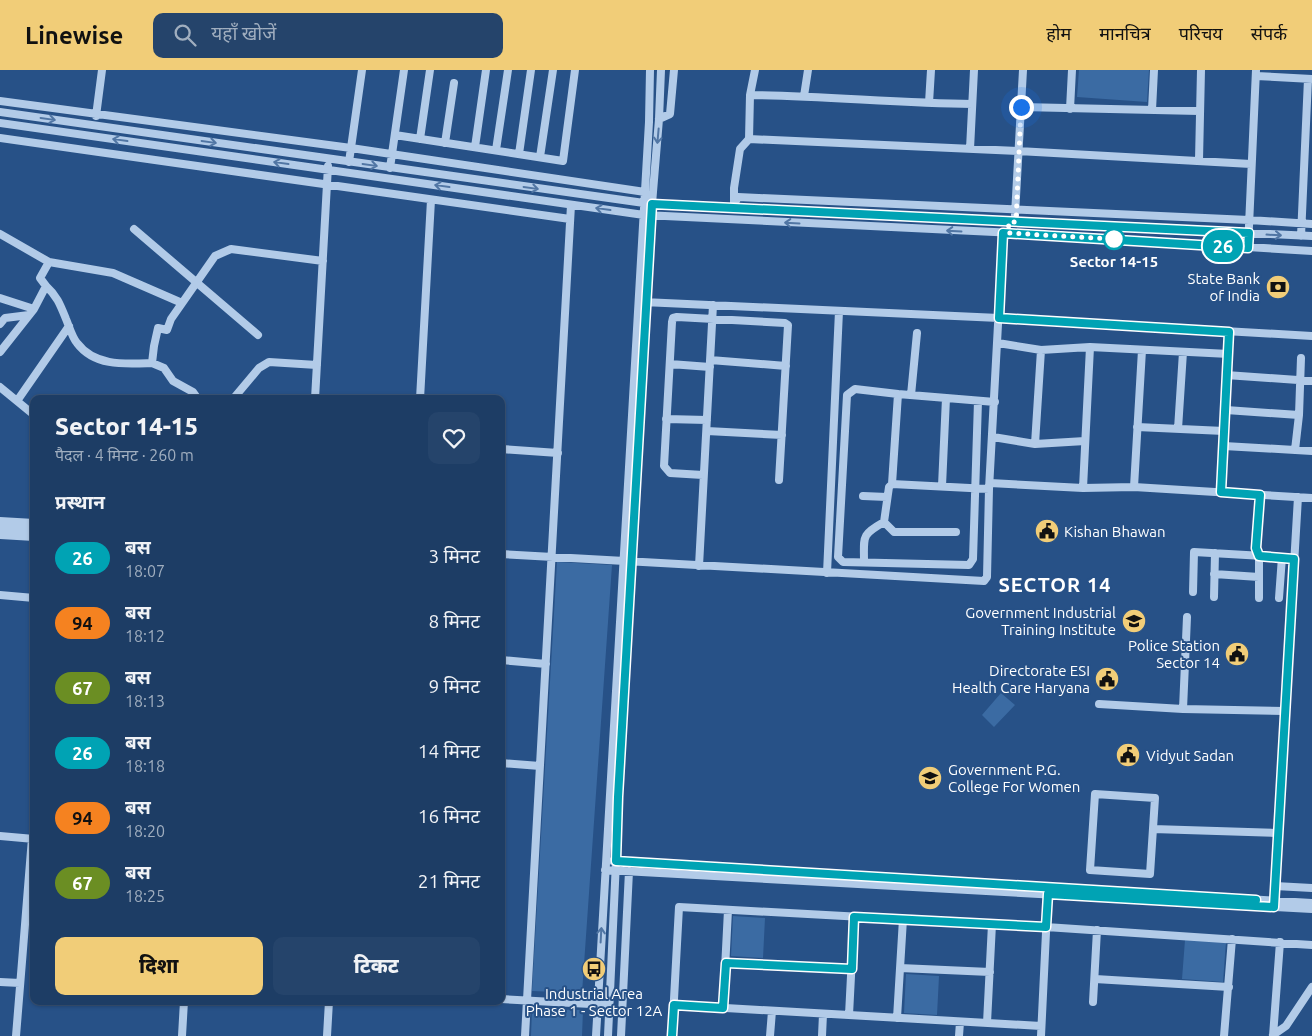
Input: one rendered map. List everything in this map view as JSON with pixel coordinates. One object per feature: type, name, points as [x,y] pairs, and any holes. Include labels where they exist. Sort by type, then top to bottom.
[{"type":"street","points":[[94,125],[102,70]]},
{"type":"street","points":[[349,162],[362,70]]},
{"type":"street","points":[[390,168],[404,70]]},
{"type":"street","points":[[420,139],[430,70]]},
{"type":"street","points":[[475,147],[486,70]]},
{"type":"street","points":[[496,150],[508,70]]},
{"type":"street","points":[[518,154],[531,70]]},
{"type":"street","points":[[540,157],[552,70]]},
{"type":"street","points":[[395,135],[563,161],[575,70]]},
{"type":"street","points":[[648,204],[645,192],[650,70]]},
{"type":"street","points":[[596,1036],[605,870],[627,562],[647,215],[659,119],[661,70]]},
{"type":"street","points":[[659,119],[670,114],[674,70]]},
{"type":"street","points":[[733,206],[740,149],[749,139],[750,95],[755,70]]},
{"type":"street","points":[[804,96],[808,70]]},
{"type":"street","points":[[929,103],[931,70]]},
{"type":"street","points":[[970,149],[974,70]]},
{"type":"street","points":[[505,554],[984,581],[987,577],[989,486],[999,318],[1006,233],[1012,222],[1015,210],[1023,70]]},
{"type":"street","points":[[1070,109],[1072,70]]},
{"type":"street","points":[[1152,110],[1154,70]]},
{"type":"street","points":[[1199,160],[1201,70]]},
{"type":"street","points":[[1248,248],[1256,73],[1310,79],[1308,166],[1301,236]]},
{"type":"street","points":[[445,143],[454,83]]},
{"type":"street","points":[[750,95],[972,104]]},
{"type":"street","points":[[0,101],[351,148],[645,192]]},
{"type":"street","points":[[1021,107],[1199,111]]},
{"type":"street","points":[[0,112],[648,204],[733,206],[1012,222],[1312,236]]},
{"type":"street","points":[[0,124],[647,215],[1312,250]]},
{"type":"street","points":[[0,138],[570,219]]},
{"type":"street","points":[[749,139],[1018,150],[1251,164]]},
{"type":"street","points":[[315,395],[329,159]]},
{"type":"street","points":[[733,206],[738,198],[1312,224]]},
{"type":"street","points":[[420,395],[431,200]]},
{"type":"street","points":[[525,1036],[570,205]]},
{"type":"street","points":[[134,229],[258,334]]},
{"type":"street","points":[[0,234],[49,262],[114,273],[182,304]]},
{"type":"street","points":[[152,363],[158,328],[166,330],[171,318],[198,283],[215,256],[231,249],[323,261]]},
{"type":"street","points":[[49,262],[40,278],[57,296],[76,342],[89,356],[110,362],[152,363],[164,368],[173,381],[195,395]]},
{"type":"street","points":[[0,352],[32,312],[46,286]]},
{"type":"street","points":[[0,298],[32,312]]},
{"type":"street","points":[[642,302],[999,318],[1312,336]]},
{"type":"street","points":[[699,566],[713,305]]},
{"type":"street","points":[[827,573],[840,311]]},
{"type":"street","points":[[0,324],[5,318],[32,312]]},
{"type":"street","points":[[703,475],[670,473],[665,470],[664,466],[673,318],[677,317],[785,322],[788,325],[779,480]]},
{"type":"street","points":[[17,401],[69,326]]},
{"type":"street","points":[[1221,492],[1229,332]]},
{"type":"street","points":[[911,395],[917,333]]},
{"type":"street","points":[[998,343],[1040,350],[1090,348],[1229,354]]},
{"type":"street","points":[[1082,488],[1090,348]]},
{"type":"street","points":[[1035,444],[1040,350]]},
{"type":"street","points":[[1134,488],[1142,350]]},
{"type":"street","points":[[1178,429],[1183,352]]},
{"type":"street","points":[[1295,450],[1299,415],[1301,358]]},
{"type":"street","points":[[236,395],[259,368],[269,362],[317,365]]},
{"type":"street","points":[[670,364],[786,366]]},
{"type":"street","points":[[1226,375],[1312,381]]},
{"type":"street","points":[[0,387],[30,412]]},
{"type":"street","points":[[978,401],[973,559],[969,565],[844,562],[838,557],[847,395],[855,388],[898,394],[995,402]]},
{"type":"street","points":[[864,562],[864,538],[866,534],[884,522],[888,487],[892,484],[898,394]]},
{"type":"street","points":[[942,486],[946,398]]},
{"type":"street","points":[[1226,410],[1299,415]]},
{"type":"street","points":[[666,419],[707,420]]},
{"type":"street","points":[[1138,427],[1224,431]]},
{"type":"street","points":[[707,431],[782,436]]},
{"type":"street","points":[[993,437],[1035,444],[1086,441]]},
{"type":"street","points":[[1224,446],[1312,451]]},
{"type":"street","points":[[505,449],[558,453]]},
{"type":"street","points":[[892,484],[974,488],[989,486],[1134,488],[1312,498]]},
{"type":"street","points":[[1258,598],[1259,556],[1256,548],[1260,495]]},
{"type":"street","points":[[863,496],[887,497]]},
{"type":"street","points":[[1274,904],[1298,497]]},
{"type":"street","points":[[0,521],[30,523]]},
{"type":"street","points":[[884,522],[894,532],[956,532]]},
{"type":"street","points":[[0,529],[30,530]]},
{"type":"street","points":[[0,535],[30,538]]},
{"type":"street","points":[[1193,592],[1194,552],[1294,559]]},
{"type":"street","points":[[1214,597],[1215,553]]},
{"type":"street","points":[[1279,598],[1282,557]]},
{"type":"street","points":[[608,1036],[627,562]]},
{"type":"street","points":[[1214,574],[1259,577]]},
{"type":"street","points":[[0,596],[30,598]]},
{"type":"street","points":[[1183,709],[1187,617]]},
{"type":"street","points":[[505,660],[546,664]]},
{"type":"street","points":[[1099,704],[1183,709],[1285,711]]},
{"type":"street","points":[[505,763],[540,766]]},
{"type":"street","points":[[1095,794],[1155,798],[1153,829],[1150,874],[1090,870],[1095,794]]},
{"type":"street","points":[[1153,829],[1278,833]]},
{"type":"street","points":[[0,836],[30,838]]},
{"type":"street","points":[[606,861],[1274,904],[1312,909]]},
{"type":"street","points":[[605,870],[1048,890]]},
{"type":"street","points":[[16,1036],[30,871]]},
{"type":"street","points":[[621,1036],[629,871]]},
{"type":"street","points":[[1275,886],[1312,888]]},
{"type":"street","points":[[1041,1036],[1048,890]]},
{"type":"street","points":[[1274,904],[1312,903]]},
{"type":"street","points":[[672,1036],[679,907],[1097,930],[1312,945]]},
{"type":"street","points":[[723,1008],[728,910]]},
{"type":"street","points":[[849,1015],[854,917]]},
{"type":"street","points":[[897,1018],[903,919]]},
{"type":"street","points":[[987,1023],[992,924]]},
{"type":"street","points":[[1093,1002],[1097,930]]},
{"type":"street","points":[[1224,1036],[1232,940]]},
{"type":"street","points":[[1273,1036],[1280,942]]},
{"type":"street","points":[[726,963],[852,969]]},
{"type":"street","points":[[900,968],[990,972]]},
{"type":"street","points":[[1094,979],[1229,987]]},
{"type":"street","points":[[0,982],[20,983]]},
{"type":"street","points":[[1273,1036],[1286,1026],[1312,987]]},
{"type":"street","points":[[505,999],[609,1005]]},
{"type":"street","points":[[182,1036],[184,1005]]},
{"type":"street","points":[[327,1036],[329,1005]]},
{"type":"street","points":[[674,1005],[1041,1026]]},
{"type":"street","points":[[770,1036],[772,1011]]},
{"type":"street","points":[[822,1036],[823,1014]]},
{"type":"street","points":[[959,1036],[960,1022]]},
{"type":"shaded area","points":[[1079,70],[1149,70],[1147,102],[1077,97]]},
{"type":"shaded area","points":[[557,562],[612,565],[582,993],[532,991]]},
{"type":"shaded area","points":[[1001,693],[1015,705],[994,727],[982,715]]},
{"type":"shaded area","points":[[733,916],[765,918],[763,958],[731,956]]},
{"type":"shaded area","points":[[1185,940],[1226,942],[1223,982],[1182,979]]},
{"type":"shaded area","points":[[906,974],[939,976],[937,1015],[904,1013]]},
{"type":"shaded area","points":[[532,1009],[583,1010],[582,1036],[531,1036]]},
{"type":"bus line","name":"26","points":[[672,1036],[674,1005],[723,1008],[726,963],[852,969],[854,917],[1046,927],[1048,894],[1274,907],[1294,559],[1259,556],[1256,548],[1260,495],[1221,492],[1229,332],[999,318],[1003,233],[1248,248],[1249,233],[652,204],[618,797],[616,861],[1256,900]]},
{"type":"place","name":"Sector 14-15","points":[[1114,239]]},
{"type":"place","name":"State Bank of India","points":[[1278,287]]},
{"type":"place","name":"Kishan Bhawan","points":[[1047,531]]},
{"type":"place","name":"Government Industrial Training Institute","points":[[1134,621]]},
{"type":"place","name":"Police Station Sector 14","points":[[1237,654]]},
{"type":"place","name":"Directorate ESI Health Care Haryana","points":[[1107,679]]},
{"type":"place","name":"Vidyut Sadan","points":[[1128,755]]},
{"type":"place","name":"Government P.G. College For Women","points":[[930,778]]},
{"type":"place","name":"Industrial Area Phase 1 - Sector 12A","points":[[594,969]]},
{"type":"district","name":"SECTOR 14","points":[[1055,584]]},
{"type":"route","points":[[1021,107],[1017,159],[1016,222],[1009,222],[1008,233],[1114,239]]}]
